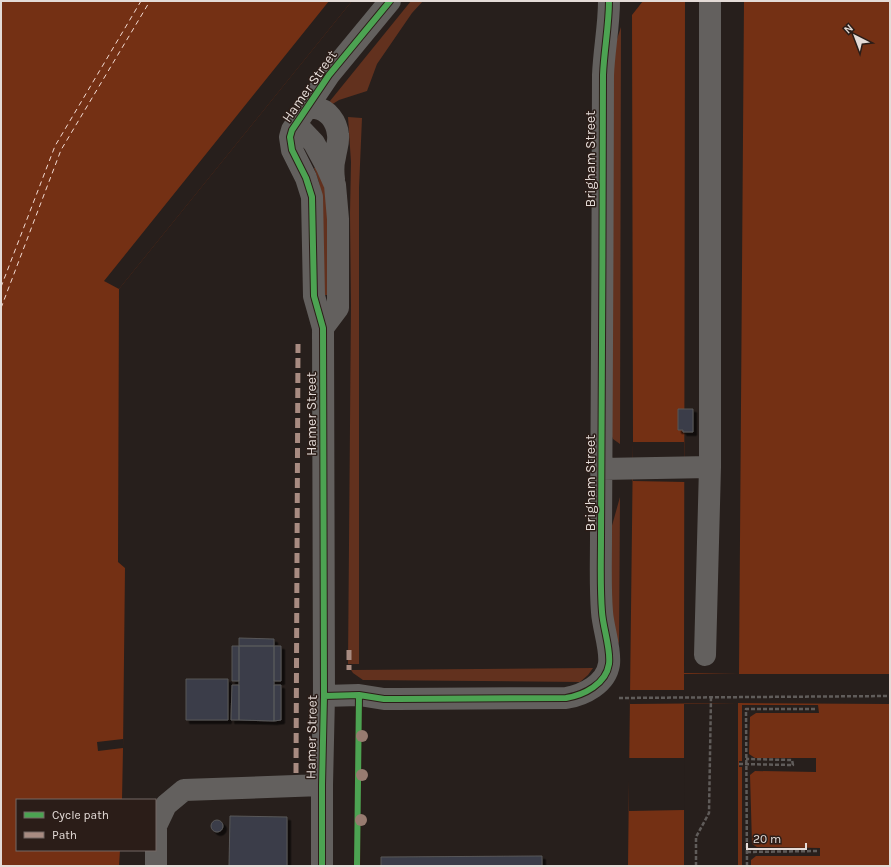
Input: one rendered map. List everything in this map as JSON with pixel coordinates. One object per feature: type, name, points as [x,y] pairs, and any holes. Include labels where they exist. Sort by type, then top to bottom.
[{"type":"street","name":"Hamer Street","points":[[322,866],[324,696],[323,328],[314,296],[312,197],[306,178],[295,158],[290,143],[290,137],[292,130],[329,75],[390,1]]},
{"type":"street","name":"Brigham Street","points":[[324,696],[359,695],[384,699],[566,698],[584,693],[596,685],[605,674],[609,664],[609,657],[603,622],[601,597],[602,75],[607,36],[608,1]]},
{"type":"street","points":[[705,655],[710,467],[710,1]]},
{"type":"street","points":[[301,116],[314,107],[328,113],[333,119],[338,135],[333,169],[335,185]]},
{"type":"street","name":"Hamer Street","points":[[301,116],[335,185],[338,219],[338,308],[323,328]]},
{"type":"street","points":[[602,469],[710,467]]},
{"type":"street","points":[[156,866],[156,826],[166,805],[184,790],[322,785]]},
{"type":"path","points":[[619,698],[890,696]]},
{"type":"path","points":[[696,866],[696,837],[710,813],[711,697]]},
{"type":"path","points":[[747,866],[746,709],[815,709]]},
{"type":"path","points":[[739,764],[793,765],[792,760],[746,760]]},
{"type":"path","points":[[747,852],[817,851]]},
{"type":"shaded area","points":[[1,1],[352,1],[119,289],[118,562],[125,568],[122,799],[16,799],[16,851],[120,851],[119,866],[1,866]]},
{"type":"shaded area","points":[[411,1],[423,1],[412,13],[377,64],[367,91],[339,100],[331,105],[330,101]]},
{"type":"shaded area","points":[[643,1],[685,1],[684,673],[739,674],[744,1],[890,1],[890,866],[738,866],[738,703],[684,704],[684,866],[628,866],[633,442],[632,15]]},
{"type":"shaded area","points":[[621,27],[620,444],[613,439],[608,427],[609,63]]},
{"type":"shaded area","points":[[348,117],[362,118],[359,188],[359,664],[348,664],[351,162]]},
{"type":"shaded area","points":[[318,166],[323,178],[327,200],[328,295],[324,295],[322,205],[319,182],[314,168]]},
{"type":"shaded area","points":[[620,497],[619,644],[613,630],[608,540]]},
{"type":"shaded area","points":[[593,668],[580,682],[363,680],[351,670]]},
{"type":"pier","points":[[329,1],[352,1],[119,289],[104,281]]},
{"type":"pier","points":[[633,442],[684,442],[685,482],[633,481]]},
{"type":"pier","points":[[684,674],[890,674],[890,704],[630,704],[630,690],[684,690]]},
{"type":"pier","points":[[742,705],[818,705],[819,713],[756,713],[750,717],[749,754],[755,758],[816,758],[816,772],[755,771],[750,775],[752,844],[757,847],[820,848],[820,856],[756,856],[751,860],[751,866],[742,866],[742,767],[739,767],[739,761],[742,761]]},
{"type":"pier","points":[[123,739],[123,748],[98,751],[97,742]]},
{"type":"pier","points":[[629,758],[685,758],[684,810],[629,811]]},
{"type":"building","points":[[678,409],[693,409],[693,432],[683,432],[683,430],[678,430]]},
{"type":"building","points":[[239,638],[274,639],[274,646],[239,646]]},
{"type":"building","points":[[232,646],[239,646],[239,681],[232,681]]},
{"type":"building","points":[[239,646],[274,646],[274,721],[239,720]]},
{"type":"building","points":[[274,646],[281,646],[281,681],[274,681]]},
{"type":"building","points":[[186,679],[228,679],[228,720],[186,720]]},
{"type":"building","points":[[232,685],[239,685],[239,720],[231,720]]},
{"type":"building","points":[[274,685],[281,685],[281,720],[274,721]]},
{"type":"building","points":[[230,816],[287,817],[287,866],[229,866]]},
{"type":"building","points":[[215,820],[219,820],[223,826],[219,832],[215,832],[211,828],[211,824]]},
{"type":"building","points":[[542,856],[542,866],[381,866],[381,857]]},
{"type":"ferry route","points":[[1,287],[55,146],[141,1]]},
{"type":"ferry route","points":[[1,308],[61,150],[150,1]]},
{"type":"marked path","points":[[296,773],[298,344]]},
{"type":"marked path","points":[[349,650],[349,670]]},
{"type":"cycle path","points":[[322,866],[324,696],[323,328],[314,296],[312,197],[306,178],[292,150],[290,137],[292,130],[329,75],[390,1]]},
{"type":"cycle path","points":[[324,696],[359,695],[384,699],[566,698],[587,691],[599,683],[607,671],[609,658],[602,612],[601,574],[603,75],[609,1]]},
{"type":"cycle path","points":[[357,866],[359,695]]}]
